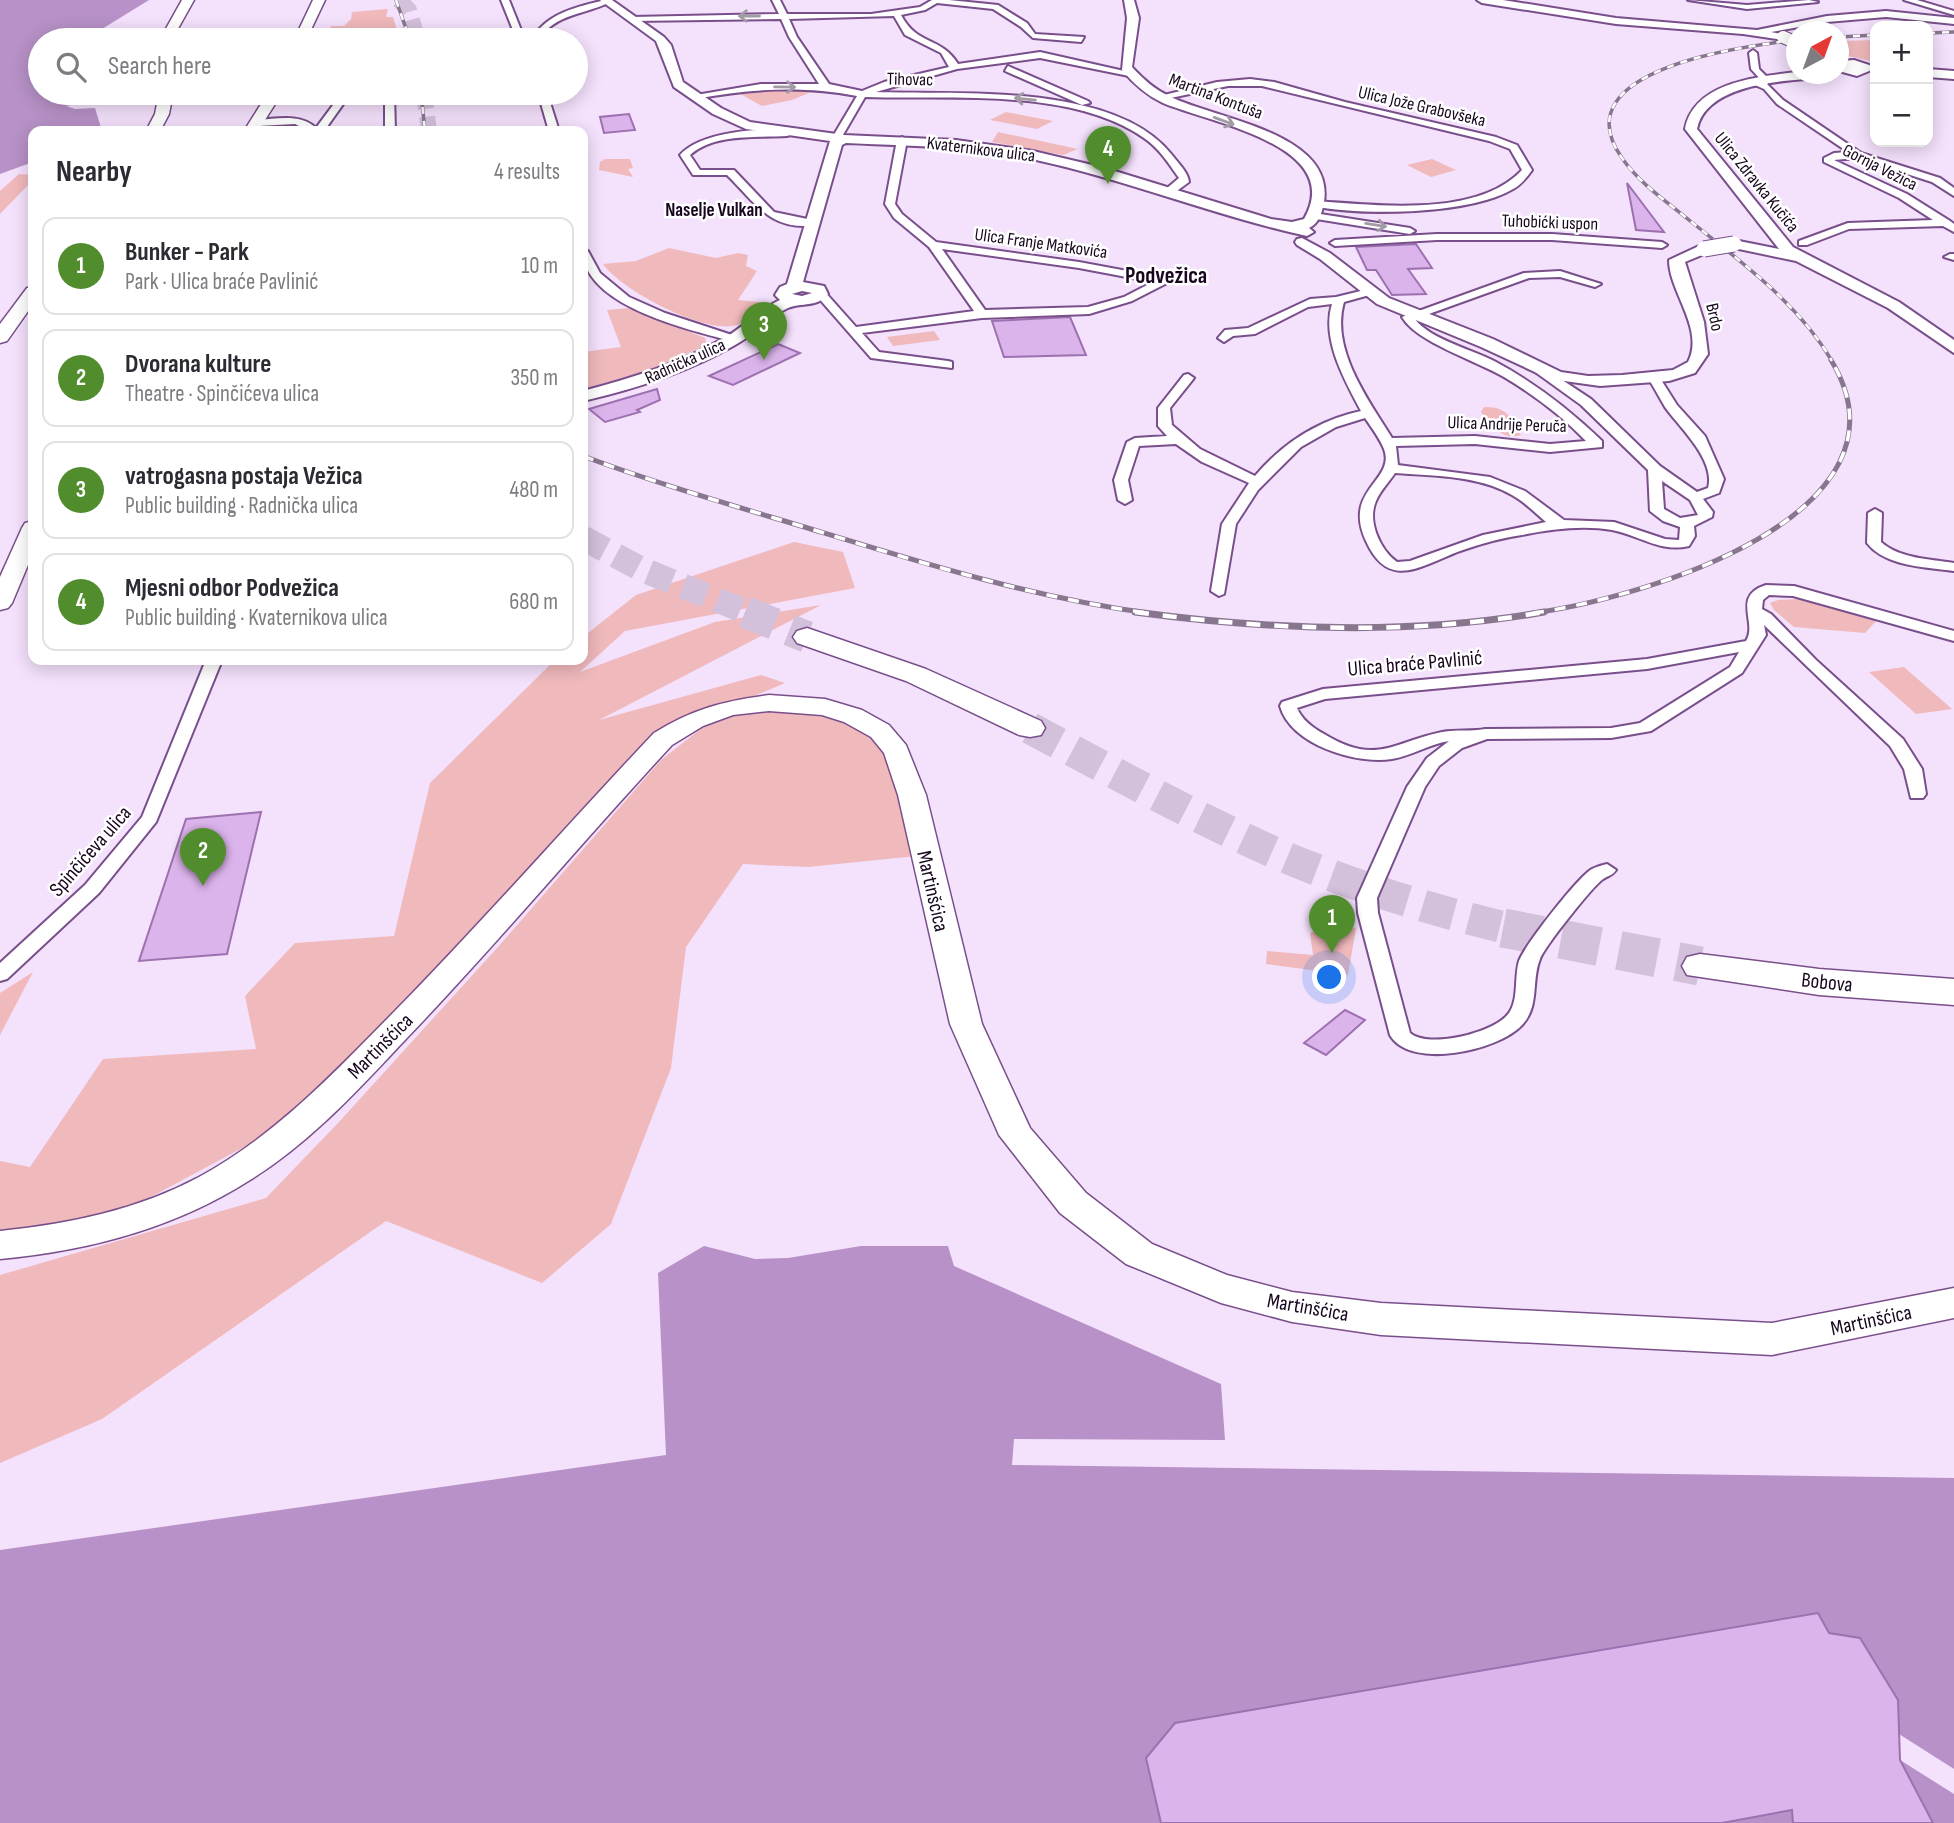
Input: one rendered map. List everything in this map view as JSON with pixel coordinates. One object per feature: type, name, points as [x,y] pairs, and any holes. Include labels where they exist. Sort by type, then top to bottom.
[{"type":"highway","points":[[807,637],[916,675],[1030,728]]},
{"type":"highway","name":"Bobova","points":[[1700,966],[1819,982],[1954,992]]},
{"type":"main road","points":[[172,28],[188,0]]},
{"type":"main road","points":[[306,28],[319,0]]},
{"type":"main road","points":[[1129,0],[1133,18],[1126,57],[1129,73]]},
{"type":"main road","name":"Kvaternikova ulica","points":[[605,1],[660,39],[665,45],[675,80],[748,131],[975,146],[1033,155],[1170,191],[1273,224],[1308,227],[1330,247],[1369,292],[1414,314],[1488,344],[1537,369],[1578,380]]},
{"type":"main road","points":[[1494,1],[1616,21],[1743,31],[1781,33],[1786,31]]},
{"type":"main road","points":[[1809,21],[1886,14],[1954,21]]},
{"type":"main road","points":[[1781,33],[1786,36]]},
{"type":"main road","name":"Martina Kontuša","points":[[1129,73],[1141,86],[1161,97],[1259,133],[1289,149],[1318,178],[1308,227]]},
{"type":"main road","points":[[1933,73],[1954,75]]},
{"type":"main road","name":"Ulica Zdravka Kučića","points":[[1786,79],[1721,92],[1697,108],[1690,122],[1696,138],[1788,250],[1891,302],[1954,348]]},
{"type":"main road","points":[[156,126],[164,105]]},
{"type":"main road","points":[[255,126],[268,105]]},
{"type":"main road","points":[[789,292],[813,223],[836,143],[840,138]]},
{"type":"main road","points":[[1273,224],[1308,227]]},
{"type":"main road","name":"Brdo","points":[[1578,380],[1683,373],[1695,364],[1700,356],[1693,308],[1677,260],[1704,249],[1776,238]]},
{"type":"main road","points":[[1734,244],[1779,253],[1812,264]]},
{"type":"main road","points":[[789,292],[800,281],[817,295]]},
{"type":"main road","name":"Radnička ulica","points":[[588,396],[650,378],[696,359],[735,338],[789,292],[817,295]]},
{"type":"main road","points":[[0,337],[28,299]]},
{"type":"main road","points":[[0,603],[28,552]]},
{"type":"main road","name":"Martinšćica","points":[[0,1245],[64,1238],[137,1219],[172,1206],[237,1172],[272,1148],[307,1118],[365,1062],[485,938],[663,739],[694,720],[729,708],[769,703],[799,703],[825,706],[853,716],[880,731],[897,751],[912,796],[965,1024],[1016,1135],[1073,1203],[1139,1254],[1221,1288],[1292,1307],[1381,1319],[1772,1339],[1954,1303]]},
{"type":"street","points":[[505,0],[516,28]]},
{"type":"street","points":[[776,0],[793,37],[826,87]]},
{"type":"street","points":[[1692,0],[1747,7],[1814,1],[1809,21]]},
{"type":"street","points":[[1908,0],[1954,13]]},
{"type":"street","points":[[545,28],[590,5],[605,1]]},
{"type":"street","points":[[632,19],[866,15],[929,7],[936,1],[995,7],[1024,25],[1033,36],[1081,39]]},
{"type":"street","points":[[897,13],[910,35],[944,49],[954,67]]},
{"type":"street","points":[[1753,53],[1753,65],[1763,82]]},
{"type":"street","points":[[840,138],[862,94],[898,81],[951,71],[954,67],[1040,55],[1129,73]]},
{"type":"street","points":[[1008,69],[1066,93],[1093,108],[1092,112],[1140,131],[1158,145],[1184,178],[1184,182],[1170,191]]},
{"type":"street","name":"Ulica Jože Grabovšeka","points":[[1161,97],[1240,82],[1265,83],[1383,114],[1436,122],[1482,135],[1514,147],[1527,170],[1521,181],[1501,191],[1455,203],[1399,209],[1308,227]]},
{"type":"street","name":"Gornja Vežica","points":[[1763,82],[1772,94],[1790,108],[1858,155],[1936,180],[1954,193]]},
{"type":"street","points":[[695,96],[752,88],[826,87]]},
{"type":"street","name":"Tihovac","points":[[826,87],[862,94],[1018,98],[1092,112]]},
{"type":"street","points":[[320,126],[337,105]]},
{"type":"street","points":[[389,105],[390,126]]},
{"type":"street","points":[[546,105],[552,126]]},
{"type":"street","points":[[263,126],[298,122],[309,126]]},
{"type":"street","name":"Kvaternikova ulica","points":[[748,131],[708,140],[687,151],[685,155],[697,173],[730,172],[765,212],[776,218],[813,223]]},
{"type":"street","points":[[902,140],[890,204],[898,216],[933,245],[982,314]]},
{"type":"street","name":"Gornja Vežica","points":[[1858,155],[1833,156],[1827,160],[1903,196],[1951,225]]},
{"type":"street","points":[[1803,243],[1849,226],[1951,225]]},
{"type":"street","name":"Tuhobićki uspon","points":[[1308,227],[1437,237],[1552,237],[1662,246]]},
{"type":"street","name":"Tuhobićki uspon","points":[[1330,247],[1437,237]]},
{"type":"street","name":"Ulica Franje Matkovića","points":[[852,331],[982,314],[1089,310],[1128,299],[1165,281],[1079,265],[933,245]]},
{"type":"street","points":[[588,260],[595,273],[626,299],[683,322],[735,338]]},
{"type":"street","points":[[1414,314],[1528,275],[1560,274],[1595,284]]},
{"type":"street","points":[[1224,338],[1229,332],[1252,331],[1319,299],[1338,301],[1369,292]]},
{"type":"street","points":[[817,295],[875,355],[948,365]]},
{"type":"street","points":[[1338,301],[1333,313],[1348,370],[1391,449],[1391,468],[1373,493],[1364,517],[1366,527],[1380,554],[1390,564],[1398,567],[1415,564],[1479,539],[1561,525],[1618,526],[1667,545],[1686,540],[1689,532],[1687,523]]},
{"type":"street","name":"Ulica Andrije Peruča","points":[[1387,442],[1475,440],[1550,448],[1597,444],[1558,408],[1524,384],[1419,330],[1408,320],[1408,317],[1414,314]]},
{"type":"street","name":"Kvaternikova ulica","points":[[1537,369],[1586,402],[1655,469],[1695,497]]},
{"type":"street","points":[[1654,377],[1672,407],[1698,436],[1717,479],[1714,490],[1695,497],[1706,512],[1705,517],[1687,523],[1668,518],[1657,511],[1655,469]]},
{"type":"street","points":[[1188,378],[1164,408],[1165,426],[1178,440],[1231,471],[1256,481]]},
{"type":"street","name":"Kvaternikova ulica","points":[[1578,380],[1579,391],[1586,402]]},
{"type":"street","points":[[1219,591],[1228,525],[1256,481],[1277,459],[1300,443],[1338,423],[1370,413]]},
{"type":"street","points":[[1125,500],[1121,480],[1132,445],[1135,442],[1178,440]]},
{"type":"street","points":[[1391,468],[1455,475],[1505,486],[1524,496],[1546,517],[1561,525]]},
{"type":"street","points":[[1875,513],[1874,543],[1879,550],[1904,558],[1954,567]]},
{"type":"street","points":[[1752,645],[1758,635],[1753,610],[1759,594],[1766,590],[1784,590],[1954,636]]},
{"type":"street","points":[[1753,610],[1765,617],[1810,663],[1897,743],[1913,769],[1917,794]]},
{"type":"street","name":"Ulica braće Pavlinić","points":[[1752,645],[1736,670],[1723,680],[1645,727],[1611,733],[1502,733],[1471,737],[1448,734],[1389,755],[1357,753],[1325,742],[1309,732],[1293,718],[1288,706],[1324,694],[1598,670],[1752,645]]},
{"type":"street","name":"Spinčićeva ulica","points":[[0,974],[92,889],[150,818],[212,665]]},
{"type":"street","name":"Ulica braće Pavlinić","points":[[1471,737],[1433,762],[1416,787],[1367,898],[1368,913],[1400,1035],[1405,1041],[1423,1047],[1464,1044],[1514,1021],[1523,1004],[1530,959],[1587,885],[1597,874],[1607,870]]},
{"type":"shaded area","points":[[0,0],[149,0],[104,28],[28,28],[28,105],[95,108],[100,126],[28,126],[28,164],[0,174]]},
{"type":"shaded area","points":[[388,9],[386,17],[393,17],[396,28],[330,28],[344,26],[351,19],[352,12]]},
{"type":"shaded area","points":[[1870,40],[1870,61],[1849,56],[1849,41]]},
{"type":"shaded area","points":[[818,89],[792,100],[762,106],[735,91]]},
{"type":"shaded area","points":[[1006,112],[1053,121],[1037,129],[990,120]]},
{"type":"shaded area","points":[[998,132],[1078,149],[1063,155],[992,142]]},
{"type":"shaded area","points":[[605,159],[630,159],[633,168],[628,169],[633,177],[599,170],[600,162]]},
{"type":"shaded area","points":[[1432,159],[1456,170],[1431,177],[1407,165]]},
{"type":"shaded area","points":[[19,174],[28,175],[28,185],[0,214],[0,191]]},
{"type":"shaded area","points":[[669,248],[716,258],[738,253],[748,255],[746,266],[757,271],[738,300],[768,303],[752,318],[738,325],[718,326],[701,322],[662,307],[643,296],[612,274],[603,264],[636,261]]},
{"type":"shaded area","points":[[629,308],[705,338],[707,345],[636,375],[588,388],[588,351],[621,347],[607,310]]},
{"type":"shaded area","points":[[934,331],[940,340],[893,346],[887,337]]},
{"type":"shaded area","points":[[1484,407],[1497,408],[1507,414],[1521,435],[1508,436],[1498,431],[1481,412]]},
{"type":"shaded area","points":[[794,542],[843,552],[855,588],[625,631],[588,665],[588,633],[636,595]]},
{"type":"shaded area","points":[[1798,599],[1876,621],[1865,633],[1794,627],[1774,610],[1770,603]]},
{"type":"shaded area","points":[[821,605],[599,720],[761,675],[785,683],[645,742],[519,885],[281,1127],[123,1212],[0,1232],[0,1161],[30,1167],[103,1059],[256,1049],[245,996],[295,943],[394,936],[430,783],[550,665],[588,665],[580,672],[715,622]]},
{"type":"shaded area","points":[[1904,667],[1952,709],[1916,714],[1869,672]]},
{"type":"shaded area","points":[[789,710],[828,715],[881,739],[917,856],[808,867],[743,864],[686,947],[671,1068],[611,1224],[542,1283],[386,1221],[102,1419],[0,1463],[0,1275],[266,1198],[498,947],[661,760],[703,727],[722,717]]},
{"type":"shaded area","points":[[1326,927],[1356,928],[1348,975],[1266,964],[1267,951],[1313,955],[1310,933]]},
{"type":"shaded area","points":[[33,972],[0,1035],[0,993]]},
{"type":"shaded area","points":[[704,1246],[755,1259],[788,1258],[861,1246],[948,1246],[954,1266],[1221,1384],[1225,1440],[1014,1439],[1012,1465],[1954,1478],[1954,1823],[0,1823],[0,1550],[666,1455],[658,1273]]},
{"type":"pier","points":[[1899,1734],[1954,1769],[1954,1794],[1900,1760]]},
{"type":"building","points":[[629,114],[635,130],[604,133],[600,117]]},
{"type":"building","points":[[1627,183],[1664,232],[1636,230]]},
{"type":"building","points":[[1416,244],[1432,268],[1408,269],[1426,294],[1392,295],[1376,270],[1367,270],[1356,247]]},
{"type":"building","points":[[1070,317],[1086,355],[1004,357],[992,321]]},
{"type":"building","points":[[778,344],[800,353],[733,385],[709,376]]},
{"type":"building","points":[[657,389],[660,400],[637,410],[640,412],[605,422],[589,409]]},
{"type":"building","points":[[261,812],[227,954],[139,961],[186,819]]},
{"type":"building","points":[[1345,1010],[1365,1020],[1326,1055],[1304,1043]]},
{"type":"building","points":[[1818,1613],[1829,1633],[1860,1638],[1898,1700],[1900,1760],[1933,1823],[1793,1823],[1792,1810],[1722,1823],[1161,1823],[1146,1758],[1175,1723]]},
{"type":"tunnel","points":[[399,0],[409,10],[414,28]]},
{"type":"tunnel","points":[[426,105],[428,126]]},
{"type":"tunnel","points":[[588,541],[641,569],[749,613]]},
{"type":"tunnel","points":[[745,612],[807,637]]},
{"type":"tunnel","points":[[1030,728],[1189,812],[1287,858],[1398,898],[1511,929]]},
{"type":"tunnel","points":[[1503,928],[1700,966]]},
{"type":"railway","points":[[396,0],[406,28]]},
{"type":"railway","points":[[1933,33],[1954,32]]},
{"type":"railway","points":[[1849,36],[1870,35]]},
{"type":"railway","points":[[1786,42],[1739,48],[1666,68],[1636,83],[1615,103],[1609,128],[1622,158],[1636,176],[1767,284],[1803,320],[1832,361]]},
{"type":"railway","points":[[422,105],[424,126]]},
{"type":"railway","points":[[1533,613],[1638,589],[1699,568],[1757,539],[1806,504],[1839,463],[1850,415],[1831,360]]},
{"type":"railway","points":[[588,458],[692,493],[930,565],[1060,598],[1148,613]]},
{"type":"railway","points":[[1135,612],[1237,623],[1340,628],[1443,625],[1544,612]]},
{"type":"place","name":"Mjesni odbor Podvežica","points":[[1108,184]]},
{"type":"place","name":"vatrogasna postaja Vežica","points":[[764,360]]},
{"type":"place","name":"Dvorana kulture","points":[[203,886]]},
{"type":"place","name":"Bunker - Park","points":[[1332,953]]},
{"type":"district","name":"Naselje Vulkan","points":[[714,209]]},
{"type":"district","name":"Podvežica","points":[[1166,275]]}]
